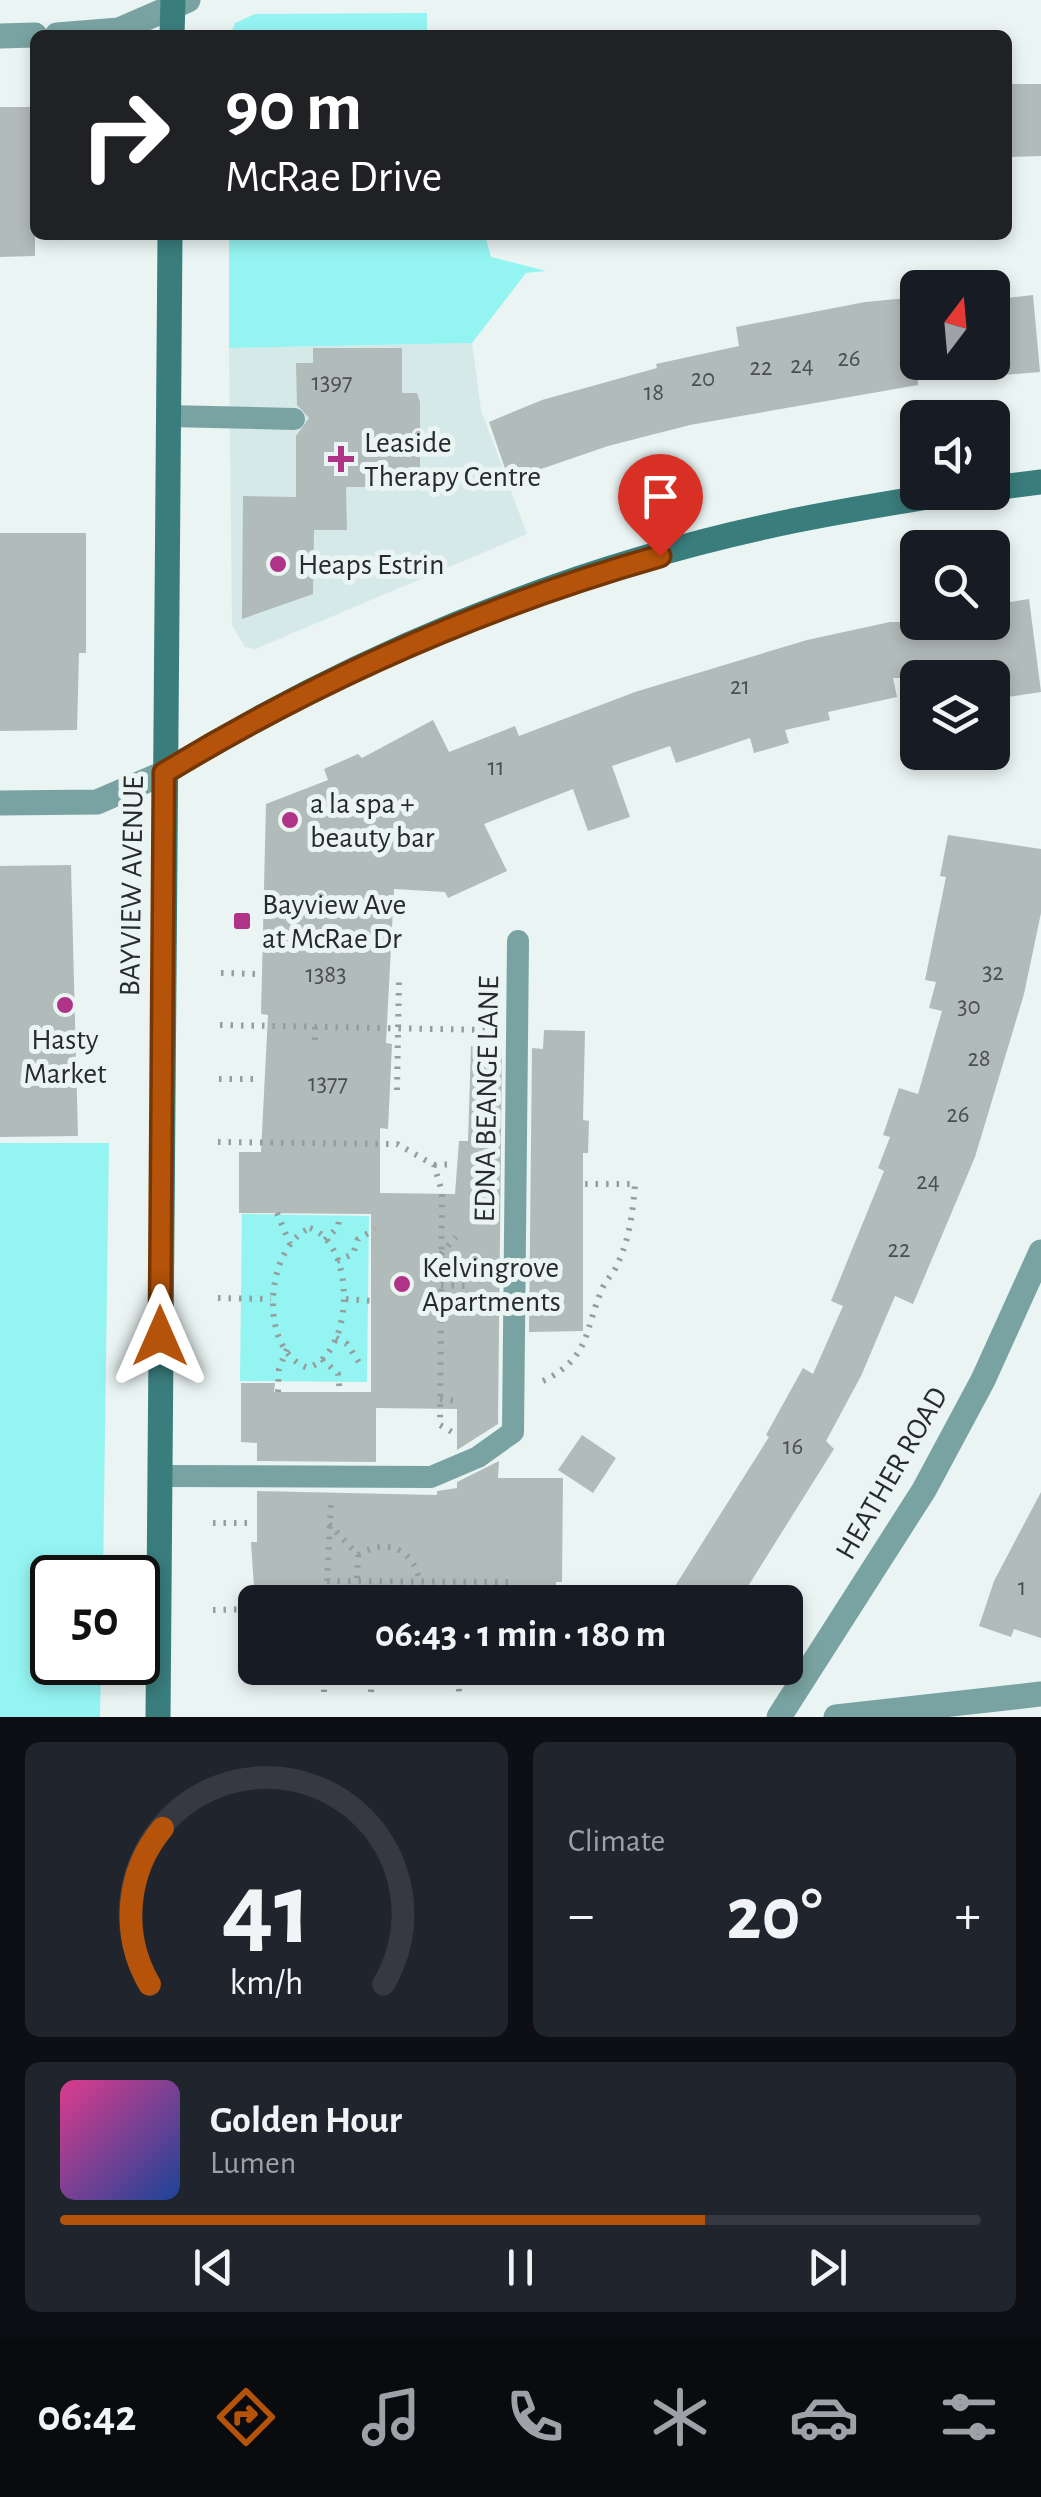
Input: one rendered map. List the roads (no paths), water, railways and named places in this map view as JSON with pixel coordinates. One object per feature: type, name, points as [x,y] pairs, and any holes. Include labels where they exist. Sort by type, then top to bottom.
[{"type":"main road","points":[[173,30],[178,2]]},
{"type":"main road","name":"BAYVIEW AVENUE","points":[[158,1717],[170,240]]},
{"type":"main road","points":[[1010,486],[1041,482]]},
{"type":"main road","points":[[164,773],[256,718],[358,666],[571,583],[767,526],[900,502]]},
{"type":"street","points":[[119,30],[178,2]]},
{"type":"street","points":[[0,36],[30,35]]},
{"type":"street","points":[[0,803],[97,802],[164,773]]},
{"type":"street","name":"HEATHER ROAD","points":[[779,1717],[924,1490],[983,1380],[1041,1252]]},
{"type":"street","points":[[836,1717],[1041,1694]]},
{"type":"lane","points":[[168,416],[294,419]]},
{"type":"lane","name":"EDNA BEANGE LANE","points":[[160,1476],[431,1478],[478,1456],[514,1432],[518,941]]},
{"type":"place","name":"Leaside Therapy Centre","points":[[341,459]]},
{"type":"place","name":"Heaps Estrin","points":[[278,564]]},
{"type":"place","name":"a la spa + beauty bar","points":[[290,820]]},
{"type":"place","name":"Bayview Ave at McRae Dr","points":[[242,921]]},
{"type":"place","name":"Hasty Market","points":[[65,1005]]},
{"type":"place","name":"Kelvingrove Apartments","points":[[402,1284]]}]
